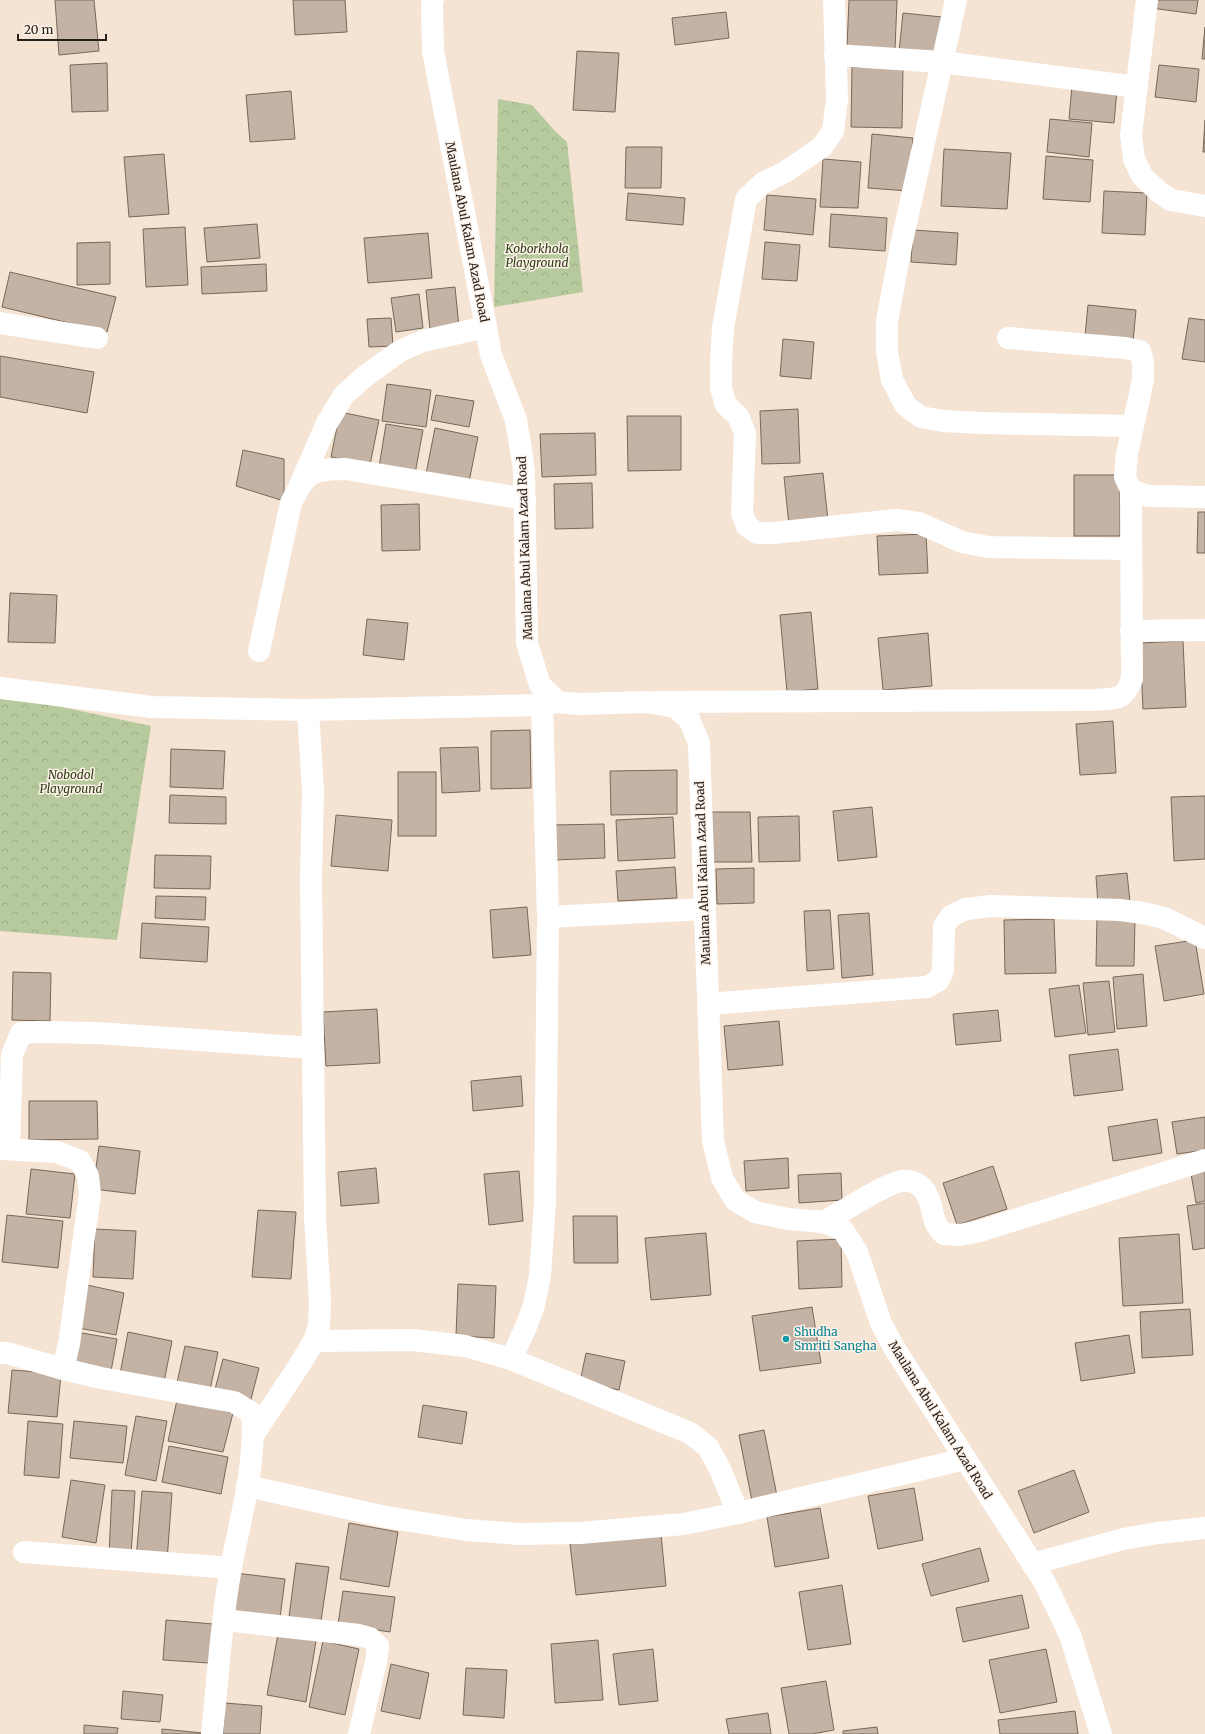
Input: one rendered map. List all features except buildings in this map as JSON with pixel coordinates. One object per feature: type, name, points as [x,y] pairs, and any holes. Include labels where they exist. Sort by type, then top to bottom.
[{"type":"street","name":"Maulana Abul Kalam Azad Road","points":[[433,0],[433,51],[491,355],[516,420],[524,472],[527,643],[540,686],[550,704],[647,702],[675,707],[689,719],[699,743],[713,1141],[722,1178],[735,1200],[754,1212],[788,1219],[824,1222],[843,1230],[857,1252],[881,1323],[893,1346],[1045,1583],[1070,1635],[1101,1734]]},
{"type":"street","points":[[834,0],[837,100],[833,131],[822,147],[785,172],[763,183],[746,199],[723,328],[721,388],[726,405],[738,416],[745,433],[742,513],[747,526],[757,533],[773,534],[896,520],[919,523],[962,542],[988,547],[1131,549]]},
{"type":"street","points":[[956,0],[902,241],[887,321],[887,352],[892,380],[906,406],[921,417],[943,421],[1133,426]]},
{"type":"street","points":[[1147,0],[1132,135],[1134,159],[1142,176],[1158,192],[1171,200],[1205,206]]},
{"type":"street","points":[[835,55],[942,62],[1137,87]]},
{"type":"street","points":[[0,323],[97,338]]},
{"type":"street","points":[[259,651],[291,503],[327,423],[344,395],[364,377],[400,351],[423,341],[486,327]]},
{"type":"street","points":[[647,702],[1088,700],[1119,698],[1127,691],[1132,679],[1131,490],[1124,477],[1127,454],[1143,380],[1143,362],[1140,351],[1125,348],[1008,338]]},
{"type":"street","points":[[300,485],[309,474],[326,469],[346,469],[525,498]]},
{"type":"street","points":[[1131,490],[1148,496],[1205,497]]},
{"type":"street","points":[[1131,631],[1205,630]]},
{"type":"street","points":[[0,688],[152,707],[308,710],[550,704],[545,1202],[540,1276],[534,1305],[511,1359]]},
{"type":"street","points":[[254,1434],[314,1341],[319,1326],[320,1302],[315,1217],[311,880],[313,790],[308,710]]},
{"type":"street","points":[[708,1004],[927,987],[938,980],[943,970],[944,926],[951,916],[966,909],[991,906],[1128,911],[1164,918],[1205,938]]},
{"type":"street","points":[[548,917],[704,910]]},
{"type":"street","points":[[63,1369],[69,1344],[90,1194],[88,1176],[80,1161],[57,1152],[5,1149],[12,1055],[21,1034],[38,1032],[97,1033],[313,1048]]},
{"type":"street","points":[[824,1222],[887,1186],[902,1181],[916,1183],[926,1193],[936,1227],[940,1231],[944,1234],[960,1235],[980,1231],[1205,1160]]},
{"type":"street","points":[[314,1341],[413,1340],[438,1342],[465,1346],[511,1359],[690,1433],[708,1447],[720,1469],[738,1513]]},
{"type":"street","points":[[0,1353],[101,1378],[234,1402],[252,1413],[254,1434],[251,1465],[227,1592],[212,1734]]},
{"type":"street","points":[[247,1486],[386,1517],[466,1530],[519,1534],[580,1533],[684,1524],[738,1513],[965,1459]]},
{"type":"street","points":[[1032,1564],[1123,1539],[1158,1533],[1205,1528]]},
{"type":"street","points":[[24,1552],[232,1568]]},
{"type":"street","points":[[224,1620],[359,1635],[370,1638],[378,1646],[376,1662],[359,1734]]},
{"type":"green space","name":"Koborkhola Playground","points":[[498,99],[532,105],[567,142],[583,292],[494,307]]},
{"type":"green space","name":"Nobodol Playground","points":[[0,694],[151,726],[117,940],[0,931]]},
{"type":"place","name":"Shudha Smriti Sangha","points":[[786,1339]]}]
